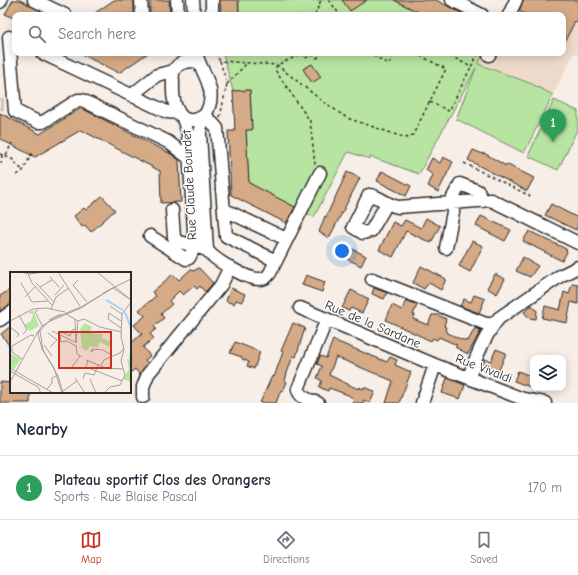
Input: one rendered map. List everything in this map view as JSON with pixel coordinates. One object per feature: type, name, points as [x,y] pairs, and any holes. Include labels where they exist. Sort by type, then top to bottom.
[{"type":"street","points":[[34,0],[59,12]]},
{"type":"street","points":[[141,0],[142,12]]},
{"type":"street","points":[[177,0],[178,12]]},
{"type":"street","points":[[193,0],[194,12]]},
{"type":"street","points":[[212,0],[212,12]]},
{"type":"street","points":[[452,0],[476,12]]},
{"type":"street","points":[[510,12],[516,0]]},
{"type":"street","points":[[8,36],[8,103],[15,111],[38,122],[43,122],[78,100],[82,100],[168,142],[189,158]]},
{"type":"street","points":[[48,56],[167,112],[196,120],[203,116],[217,128],[226,236],[276,261],[320,173]]},
{"type":"street","name":"Rue Claude Bourdet","points":[[178,56],[174,100],[188,134],[195,246],[207,250]]},
{"type":"street","points":[[132,95],[157,75],[176,68],[197,57]]},
{"type":"street","name":"Rue Claude Bourdet","points":[[197,57],[204,70],[209,86],[209,105],[203,116],[200,133],[207,250],[212,257],[254,279],[267,277],[276,261]]},
{"type":"street","points":[[446,248],[453,212],[452,199],[460,184],[478,191],[483,201]]},
{"type":"street","points":[[386,205],[398,207],[491,200],[578,243]]},
{"type":"street","points":[[150,236],[186,259],[189,258],[195,246],[176,241],[174,237],[172,210]]},
{"type":"street","points":[[224,210],[286,239]]},
{"type":"street","points":[[144,397],[143,387],[148,374],[221,285],[230,267]]},
{"type":"street","points":[[469,377],[474,363],[494,324],[499,318],[560,276],[578,267]]},
{"type":"street","points":[[372,279],[486,324],[494,324]]},
{"type":"street","name":"Rue de la Sardane","points":[[300,308],[435,366]]},
{"type":"street","points":[[0,320],[10,313]]},
{"type":"street","points":[[318,403],[302,396],[298,389],[327,319]]},
{"type":"street","points":[[422,403],[435,366]]},
{"type":"street","name":"Rue Vivaldi","points":[[435,366],[469,377],[521,401],[545,403]]},
{"type":"path","points":[[316,12],[321,0]]},
{"type":"path","points":[[329,0],[338,12]]},
{"type":"path","points":[[217,56],[220,61],[227,84],[217,128]]},
{"type":"path","points":[[220,61],[277,65],[297,56]]},
{"type":"path","points":[[304,56],[305,58],[314,56],[316,58],[318,57]]},
{"type":"path","points":[[374,56],[389,64],[393,56]]},
{"type":"path","points":[[277,65],[321,100],[347,118],[399,137],[406,138],[413,135],[446,69],[421,56]]},
{"type":"path","points":[[451,56],[471,67]]},
{"type":"path","points":[[430,102],[449,111],[471,67],[484,56]]},
{"type":"path","points":[[227,84],[247,63]]},
{"type":"path","points":[[277,65],[276,70],[310,121],[314,163],[320,173]]},
{"type":"path","points":[[6,155],[12,143]]},
{"type":"path","points":[[16,175],[23,171],[32,153]]},
{"type":"path","points":[[1,164],[1,154],[6,155],[23,171]]},
{"type":"path","points":[[464,163],[530,196]]},
{"type":"shaded area","points":[[511,0],[578,0],[578,55],[574,53],[553,95],[532,84],[478,64],[482,56],[566,56],[566,12],[505,12]]},
{"type":"green space","points":[[239,0],[394,0],[418,12],[239,12]]},
{"type":"green space","points":[[224,56],[482,56],[478,64],[532,84],[553,95],[524,153],[456,119],[476,68],[419,174],[371,157],[370,159],[348,152],[314,217],[249,183],[246,130],[252,129],[250,90],[233,91]]},
{"type":"green space","points":[[554,100],[578,111],[578,128],[558,170],[528,156]]},
{"type":"building","points":[[13,0],[20,0],[42,12],[12,12],[12,18],[5,14]]},
{"type":"building","points":[[114,0],[134,0],[134,12],[96,12]]},
{"type":"building","points":[[150,0],[169,0],[170,12],[150,12]]},
{"type":"building","points":[[220,0],[238,0],[239,12],[221,12]]},
{"type":"building","points":[[342,0],[367,0],[350,11]]},
{"type":"building","points":[[394,0],[436,0],[459,12],[418,12]]},
{"type":"building","points":[[523,0],[578,0],[578,23],[575,21],[566,39],[566,12],[519,11]]},
{"type":"building","points":[[85,56],[144,56],[119,73]]},
{"type":"building","points":[[312,64],[321,77],[312,83],[303,69]]},
{"type":"building","points":[[250,90],[252,130],[246,130],[249,183],[295,207],[286,223],[231,195],[228,131],[235,131],[233,91]]},
{"type":"building","points":[[81,108],[171,154],[179,160],[181,202],[161,203],[160,171],[81,130],[35,157],[0,139],[0,113],[40,134]]},
{"type":"building","points":[[473,150],[483,154],[484,153],[506,166],[506,164],[534,178],[527,191],[468,160]]},
{"type":"building","points":[[443,157],[453,162],[438,192],[428,186],[433,175],[426,170],[432,158],[440,163]]},
{"type":"building","points":[[382,171],[411,186],[406,196],[377,181]]},
{"type":"building","points":[[347,172],[360,178],[329,238],[319,232],[325,216],[326,217]]},
{"type":"building","points":[[102,196],[115,210],[91,232],[85,225],[82,227],[74,216],[84,208],[86,210]]},
{"type":"building","points":[[551,204],[578,218],[576,230],[545,215]]},
{"type":"building","points":[[481,216],[511,230],[505,241],[476,226]]},
{"type":"building","points":[[426,218],[440,226],[431,243],[406,231],[393,257],[379,250],[393,222],[401,226],[405,220],[421,228]]},
{"type":"building","points":[[529,231],[566,249],[567,252],[562,261],[523,241]]},
{"type":"building","points":[[472,241],[483,246],[470,272],[459,266]]},
{"type":"building","points":[[341,243],[366,256],[361,266],[336,253]]},
{"type":"building","points":[[523,257],[538,266],[530,277],[516,271]]},
{"type":"building","points":[[421,266],[446,279],[441,290],[429,283],[424,289],[413,283]]},
{"type":"building","points":[[199,268],[213,283],[205,292],[200,286],[197,289],[194,286],[183,295],[179,291],[169,301],[172,304],[161,314],[164,318],[154,326],[156,329],[150,334],[154,338],[143,347],[150,356],[145,360],[148,363],[140,375],[135,369],[131,372],[131,343],[142,334],[134,325],[145,316],[139,310],[156,296],[152,292],[173,274],[179,280],[191,269],[193,271]]},
{"type":"building","points":[[495,274],[505,279],[497,294],[487,288]]},
{"type":"building","points":[[306,275],[325,282],[322,292],[302,285]]},
{"type":"building","points":[[572,284],[578,285],[578,304],[571,302],[567,323],[542,318],[545,306],[560,310],[564,292],[569,294]]},
{"type":"building","points":[[231,288],[245,294],[242,302],[236,300],[234,304],[226,301]]},
{"type":"building","points":[[374,288],[387,293],[384,299],[372,294]]},
{"type":"building","points":[[10,290],[10,306],[0,311],[0,296]]},
{"type":"building","points":[[351,290],[369,299],[362,313],[351,308],[349,311],[342,308]]},
{"type":"building","points":[[474,295],[485,299],[479,313],[460,306],[464,299],[471,302]]},
{"type":"building","points":[[406,300],[417,305],[413,319],[428,325],[432,315],[438,315],[446,319],[444,326],[446,327],[445,330],[460,339],[468,341],[475,328],[481,330],[468,354],[455,347],[457,345],[439,337],[437,340],[433,338],[431,341],[386,320],[392,305],[402,310]]},
{"type":"building","points":[[532,305],[537,311],[536,319],[529,318],[524,312]]},
{"type":"building","points":[[293,323],[305,328],[296,357],[293,356],[287,373],[285,381],[287,382],[283,391],[281,390],[276,403],[260,403],[272,376],[274,377],[283,352],[281,351]]},
{"type":"building","points":[[10,327],[10,347],[1,334]]},
{"type":"building","points":[[333,340],[387,362],[390,357],[397,360],[395,365],[411,372],[399,403],[386,403],[393,381],[336,357],[329,375],[358,389],[359,387],[363,389],[364,387],[375,392],[370,403],[364,400],[363,403],[352,403],[354,399],[348,395],[329,388],[328,391],[319,387],[322,381],[317,378],[322,366],[317,364],[320,356],[326,358]]},
{"type":"building","points":[[235,342],[260,352],[254,369],[247,366],[249,362],[242,359],[242,357],[230,353]]},
{"type":"building","points":[[496,349],[506,353],[497,375],[480,369],[485,359],[491,361]]},
{"type":"building","points":[[518,371],[530,376],[530,387],[514,381]]},
{"type":"building","points":[[447,378],[465,385],[460,399],[442,393]]},
{"type":"building","points":[[0,382],[10,383],[10,393],[30,393],[30,403],[0,403]]},
{"type":"place","name":"Plateau sportif Clos des Orangers","points":[[553,142]]}]
